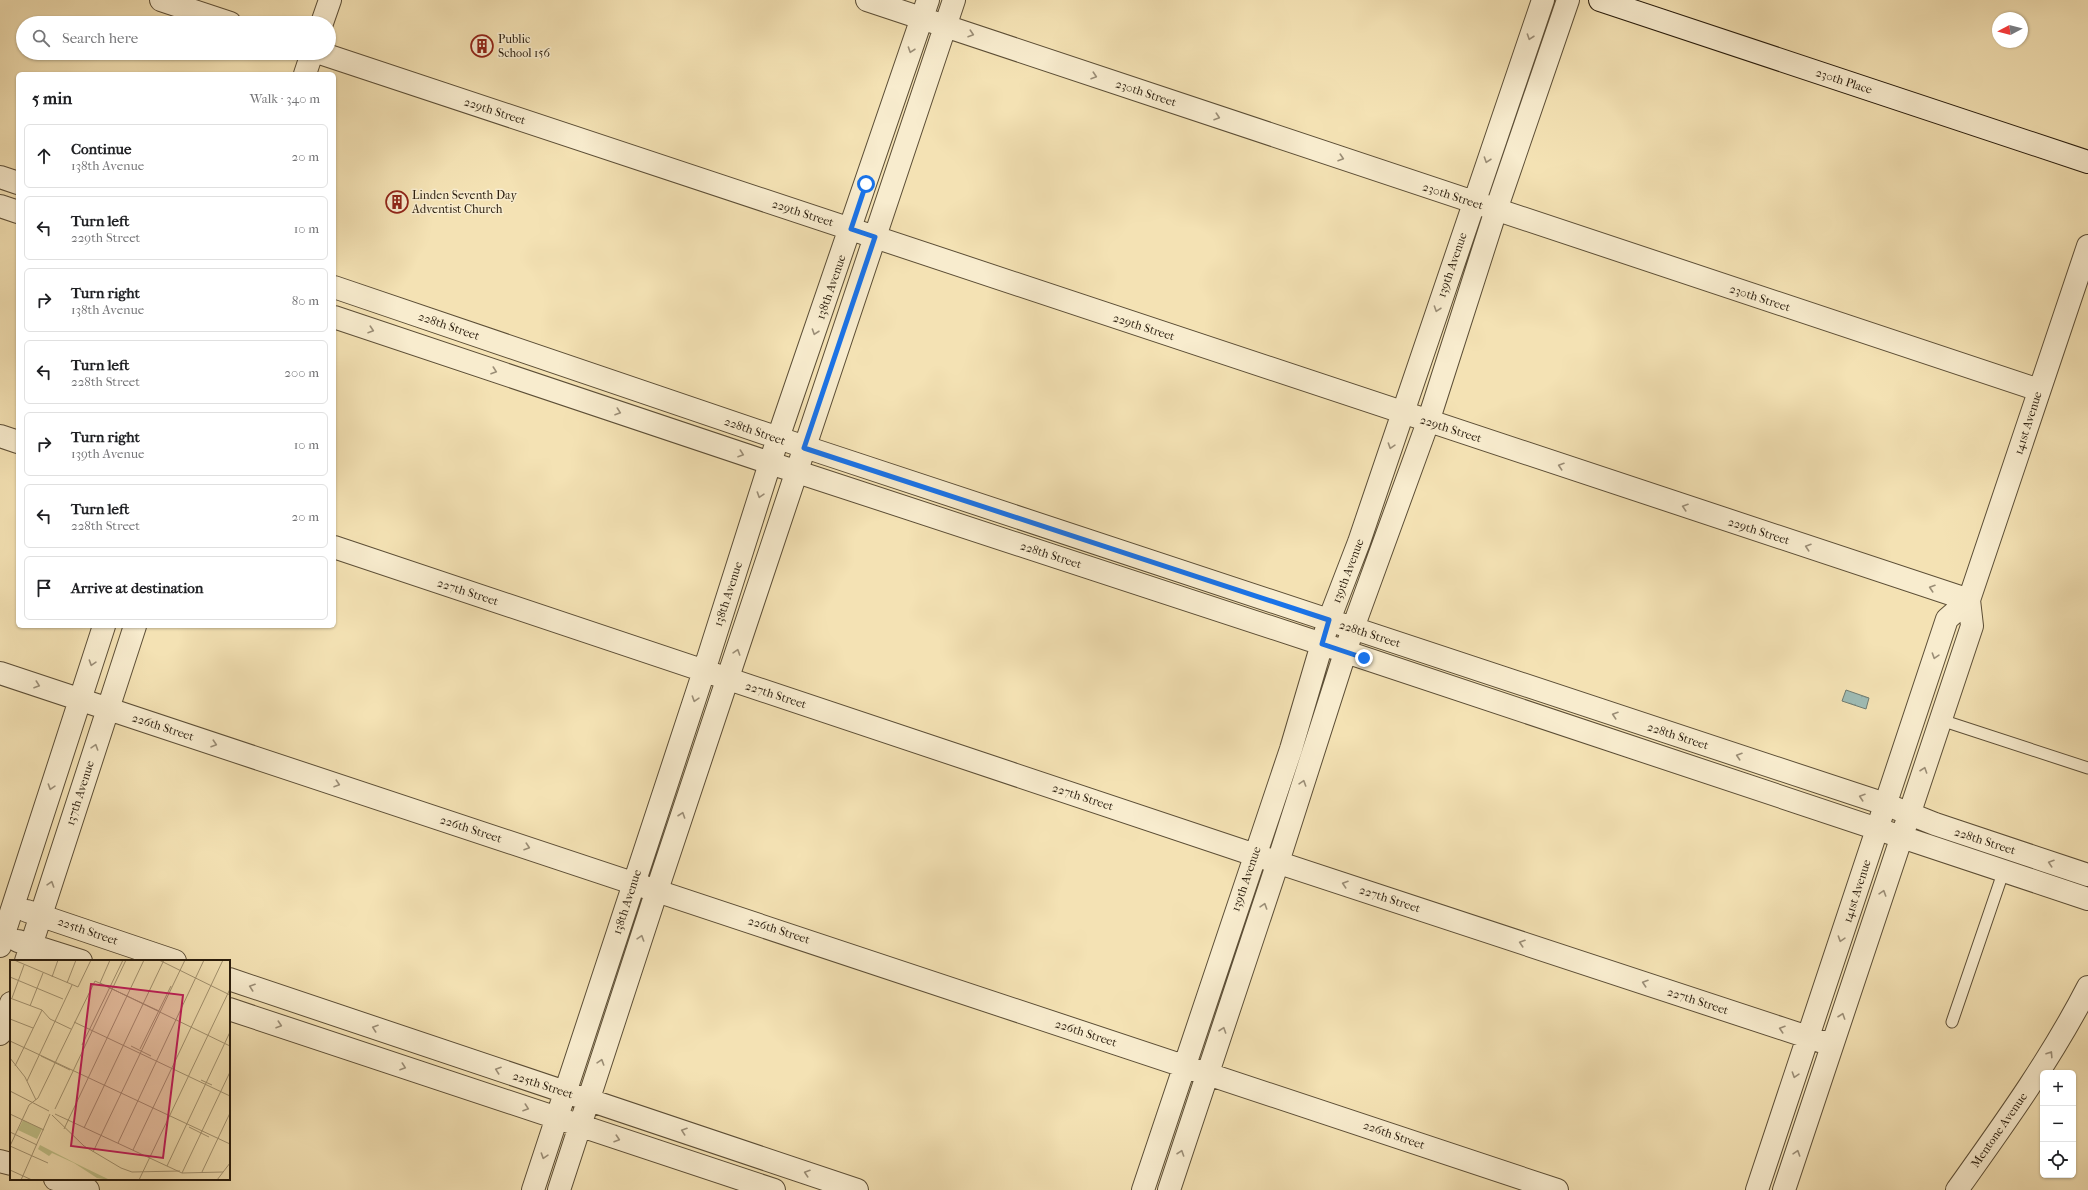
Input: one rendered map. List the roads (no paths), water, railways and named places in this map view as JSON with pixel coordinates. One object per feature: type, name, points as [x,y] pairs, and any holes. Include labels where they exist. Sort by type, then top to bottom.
[{"type":"street","points":[[162,0],[209,16]]},
{"type":"street","points":[[324,16],[330,0]]},
{"type":"street","name":"230th Street","points":[[867,0],[925,9],[945,26],[2039,390]]},
{"type":"street","name":"138th Avenue","points":[[559,1190],[656,890],[728,679],[954,0]]},
{"type":"street","name":"139th Avenue","points":[[1143,1190],[1291,749],[1329,620],[1359,542],[1542,0]]},
{"type":"street","name":"139th Avenue","points":[[1169,1190],[1278,862],[1353,628],[1428,422],[1496,210],[1568,0]]},
{"type":"street","name":"230th Place","points":[[1600,0],[2088,162]]},
{"type":"street","name":"138th Avenue","points":[[533,1190],[704,671],[778,438],[851,229],[925,9]]},
{"type":"street","name":"229th Street","points":[[336,58],[1428,422],[1969,600]]},
{"type":"street","points":[[306,72],[310,60]]},
{"type":"street","points":[[0,177],[16,182]]},
{"type":"street","points":[[0,206],[16,211]]},
{"type":"street","name":"141st Avenue","points":[[1784,1190],[1972,626],[1969,600],[2088,246]]},
{"type":"street","name":"228th Street","points":[[336,288],[804,448],[1885,804],[1942,827],[2088,875]]},
{"type":"street","name":"228th Street","points":[[336,318],[770,464],[1322,644],[2088,899]]},
{"type":"street","points":[[418,346],[428,319]]},
{"type":"street","points":[[593,404],[604,379]]},
{"type":"street","points":[[0,436],[16,441]]},
{"type":"street","name":"227th Street","points":[[336,549],[1255,855],[1832,1045]]},
{"type":"street","name":"141st Avenue","points":[[1757,1190],[1947,619],[1969,600]]},
{"type":"street","points":[[74,960],[28,953],[1,939],[6,904],[103,628]]},
{"type":"street","name":"137th Avenue","points":[[28,953],[134,628]]},
{"type":"street","name":"226th Street","points":[[0,673],[634,882],[1557,1190]]},
{"type":"street","name":"225th Street","points":[[6,904],[172,960]]},
{"type":"street","name":"225th Street","points":[[230,979],[857,1190]]},
{"type":"street","name":"Mentone Avenue","points":[[1957,1190],[2038,1072],[2068,1025],[2088,987]]},
{"type":"street","points":[[0,1034],[10,1006]]},
{"type":"street","points":[[230,1009],[774,1190]]},
{"type":"street","points":[[0,1161],[10,1164]]},
{"type":"street","points":[[58,1180],[88,1190]]},
{"type":"lane","points":[[1941,720],[2088,768]]},
{"type":"lane","points":[[1952,1022],[2004,870]]},
{"type":"water","points":[[1846,690],[1869,698],[1866,709],[1842,701]]},
{"type":"place","name":"Public School 156","points":[[482,46]]},
{"type":"place","name":"Linden Seventh Day Adventist Church","points":[[397,202]]}]
